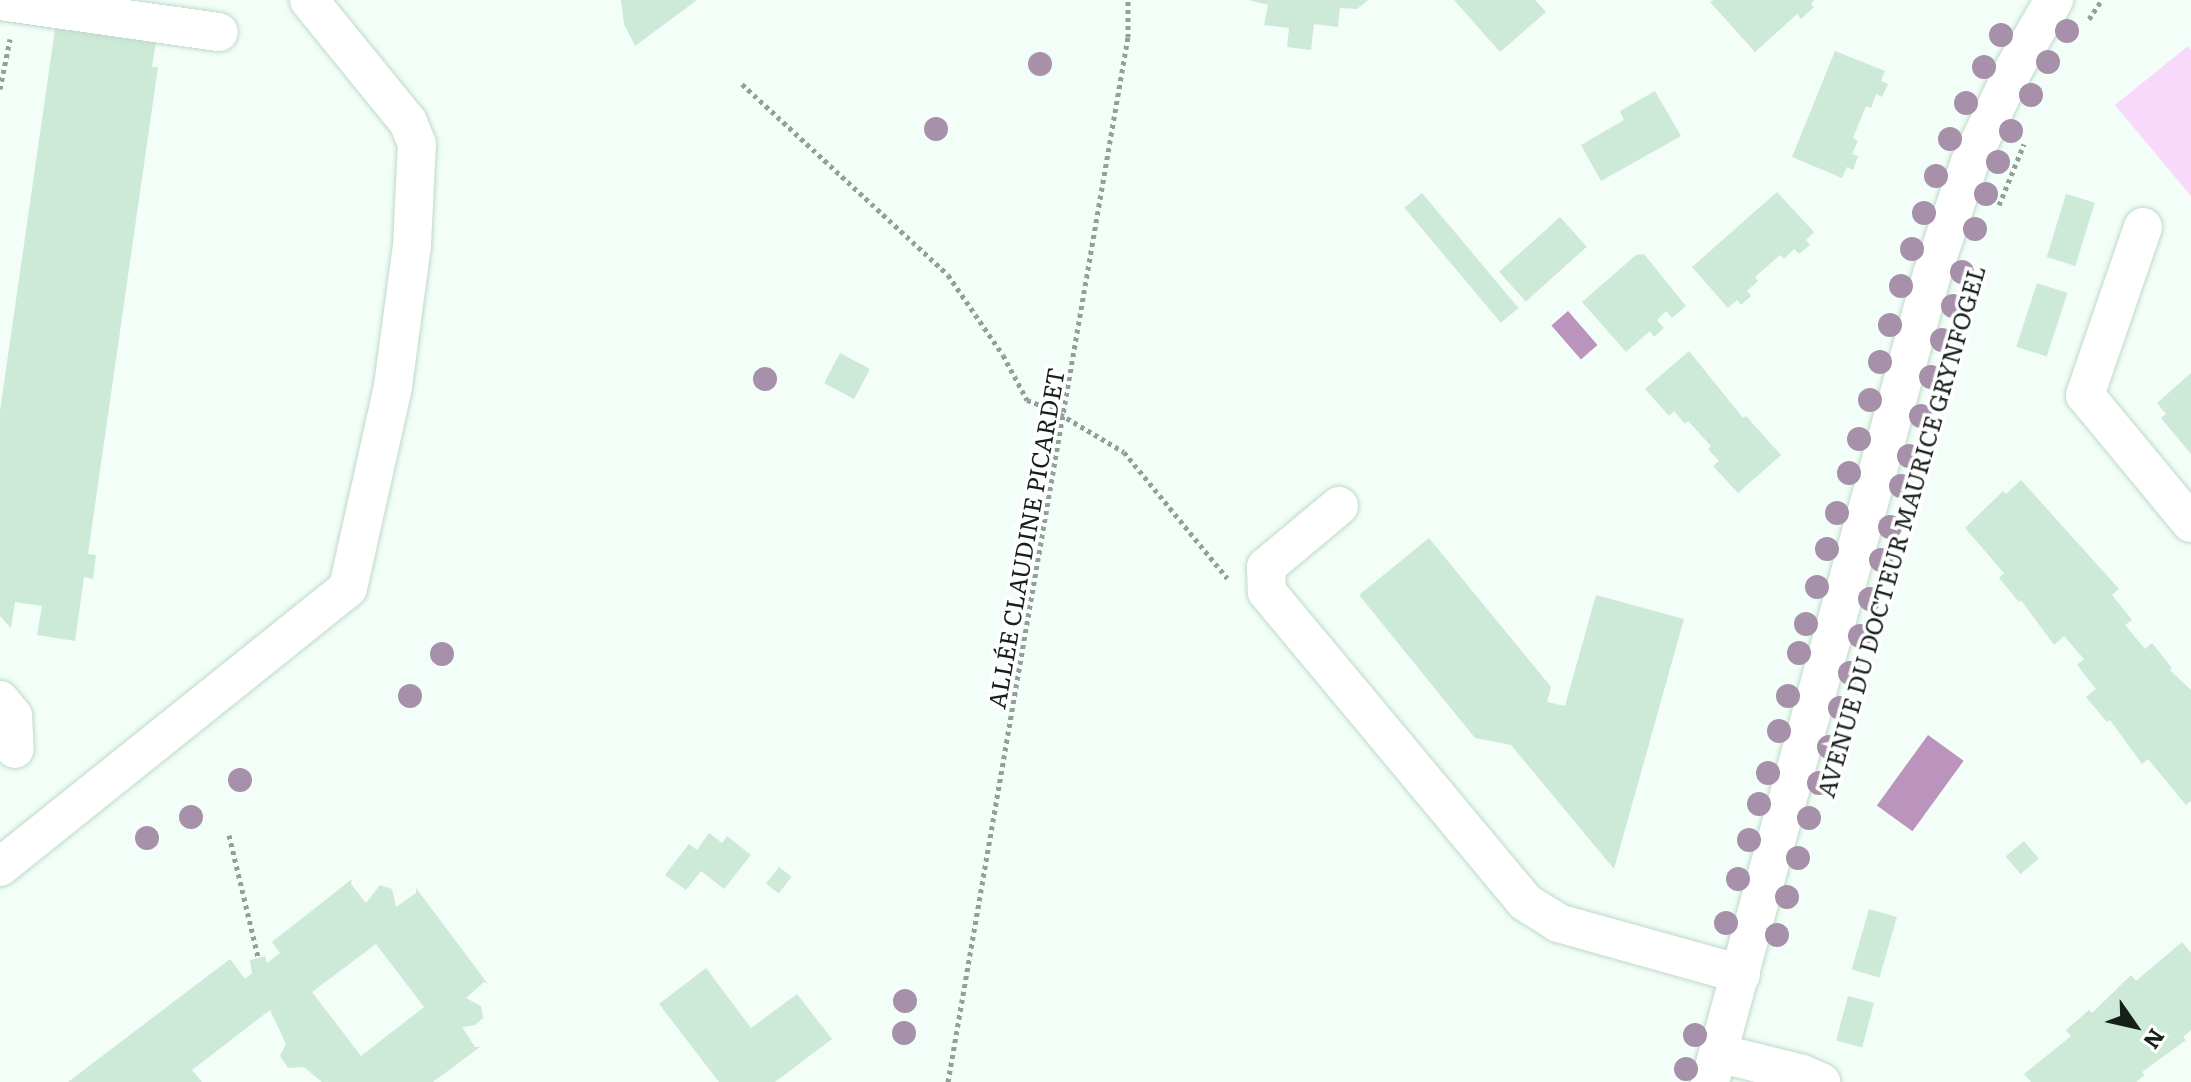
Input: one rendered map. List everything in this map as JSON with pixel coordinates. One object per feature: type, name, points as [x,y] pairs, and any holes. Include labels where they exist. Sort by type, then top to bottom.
[{"type":"street","points":[[0,867],[348,588],[393,386],[412,245],[417,144],[408,122],[309,0]]},
{"type":"street","name":"AVENUE DU DOCTEUR MAURICE GRYNFOGEL","points":[[1714,1068],[1932,274],[1970,162],[2015,67],[2054,0]]},
{"type":"street","points":[[8,2],[219,32]]},
{"type":"street","points":[[2143,227],[2085,395],[2191,523]]},
{"type":"street","points":[[1339,506],[1266,567],[1267,592],[1525,902],[1558,923],[1741,974]]},
{"type":"street","points":[[0,700],[13,716],[15,749]]},
{"type":"street","points":[[1714,1068],[1802,1074],[1821,1082]]},
{"type":"path","name":"ALLÉE CLAUDINE PICARDET","points":[[948,1082],[1128,37],[1128,0]]},
{"type":"path","points":[[2084,26],[2102,0]]},
{"type":"path","points":[[0,89],[8,2]]},
{"type":"path","points":[[742,84],[948,275],[1003,355],[1027,400],[1124,452],[1235,587]]},
{"type":"path","points":[[1993,219],[2028,135]]},
{"type":"path","points":[[229,835],[258,957]]},
{"type":"shaded area","points":[[2188,46],[2191,50],[2191,196],[2115,105]]},
{"type":"shaded area","points":[[1568,311],[1598,345],[1581,359],[1551,325]]},
{"type":"shaded area","points":[[1928,735],[1964,761],[1912,831],[1877,805]]},
{"type":"building","points":[[0,0],[161,10],[152,67],[158,67],[88,554],[96,555],[93,579],[84,577],[75,641],[37,635],[42,606],[15,602],[11,628],[0,616],[0,411],[55,29],[0,21]]},
{"type":"building","points":[[621,0],[697,0],[635,46],[624,24]]},
{"type":"building","points":[[1249,0],[1368,0],[1357,9],[1340,8],[1338,27],[1314,24],[1311,50],[1287,47],[1289,28],[1264,25],[1268,5]]},
{"type":"building","points":[[1454,0],[1535,0],[1546,12],[1500,52]]},
{"type":"building","points":[[1814,0],[1811,4],[1814,7],[1801,19],[1797,14],[1755,52],[1710,2]]},
{"type":"building","points":[[1835,51],[1885,71],[1881,81],[1888,84],[1882,97],[1876,94],[1871,108],[1866,106],[1853,138],[1858,141],[1852,154],[1858,156],[1853,170],[1847,167],[1842,178],[1792,157]]},
{"type":"building","points":[[1655,91],[1681,136],[1601,181],[1581,145],[1624,120],[1620,111]]},
{"type":"building","points":[[1777,192],[1814,232],[1806,240],[1810,245],[1799,254],[1794,249],[1784,259],[1780,255],[1755,277],[1758,281],[1747,291],[1751,296],[1741,305],[1737,300],[1728,308],[1692,267]]},
{"type":"building","points":[[1422,193],[1518,308],[1501,323],[1404,208]]},
{"type":"building","points":[[2066,194],[2095,203],[2075,266],[2047,257]]},
{"type":"building","points":[[1560,217],[1587,247],[1526,302],[1499,272]]},
{"type":"building","points":[[1644,254],[1686,306],[1672,318],[1666,311],[1657,320],[1664,328],[1654,337],[1650,331],[1626,352],[1582,302],[1636,255]]},
{"type":"building","points":[[2037,283],[2067,293],[2047,357],[2016,347]]},
{"type":"building","points":[[1689,351],[1743,418],[1746,416],[1781,455],[1738,493],[1713,466],[1719,461],[1708,449],[1711,446],[1674,411],[1669,416],[1645,389]]},
{"type":"building","points":[[840,353],[870,369],[854,399],[824,383]]},
{"type":"building","points":[[2191,373],[2191,454],[2161,418],[2166,414],[2157,403]]},
{"type":"building","points":[[2021,480],[2119,589],[2112,595],[2132,620],[2125,625],[2145,649],[2152,643],[2172,668],[2170,670],[2191,690],[2191,801],[2186,805],[2148,759],[2142,764],[2110,720],[2107,722],[2086,697],[2096,689],[2077,665],[2084,659],[2064,636],[2054,645],[2021,600],[2019,602],[1999,578],[2004,573],[1965,528],[2003,491],[2006,494]]},
{"type":"building","points":[[1429,538],[1551,687],[1547,702],[1565,706],[1596,595],[1684,619],[1614,869],[1511,745],[1475,738],[1359,595]]},
{"type":"building","points":[[709,833],[722,843],[727,836],[751,855],[724,889],[701,871],[686,890],[665,875],[689,844],[697,850]]},
{"type":"building","points":[[2024,841],[2039,859],[2020,874],[2006,856]]},
{"type":"building","points":[[779,867],[792,877],[779,893],[766,884]]},
{"type":"building","points":[[352,879],[351,884],[366,903],[380,885],[392,889],[396,907],[416,893],[416,888],[488,984],[484,982],[466,998],[481,1006],[483,1018],[475,1025],[462,1027],[475,1047],[480,1047],[433,1082],[322,1082],[304,1067],[288,1068],[280,1056],[286,1044],[270,1010],[192,1070],[202,1082],[68,1082],[230,959],[245,979],[252,973],[250,960],[265,956],[267,963],[280,953],[272,942]],"holes":[[[376,944],[424,1007],[361,1056],[312,992]]]},
{"type":"building","points":[[1869,909],[1897,917],[1880,978],[1852,970]]},
{"type":"building","points":[[2182,942],[2191,953],[2191,1030],[2183,1037],[2186,1040],[2142,1072],[2145,1075],[2136,1082],[2031,1082],[2024,1074],[2071,1036],[2066,1030],[2089,1010],[2092,1013],[2131,975],[2136,981]]},
{"type":"building","points":[[706,968],[751,1028],[797,994],[832,1039],[775,1082],[719,1082],[659,1004]]},
{"type":"building","points":[[1848,996],[1874,1003],[1862,1047],[1836,1040]]}]
